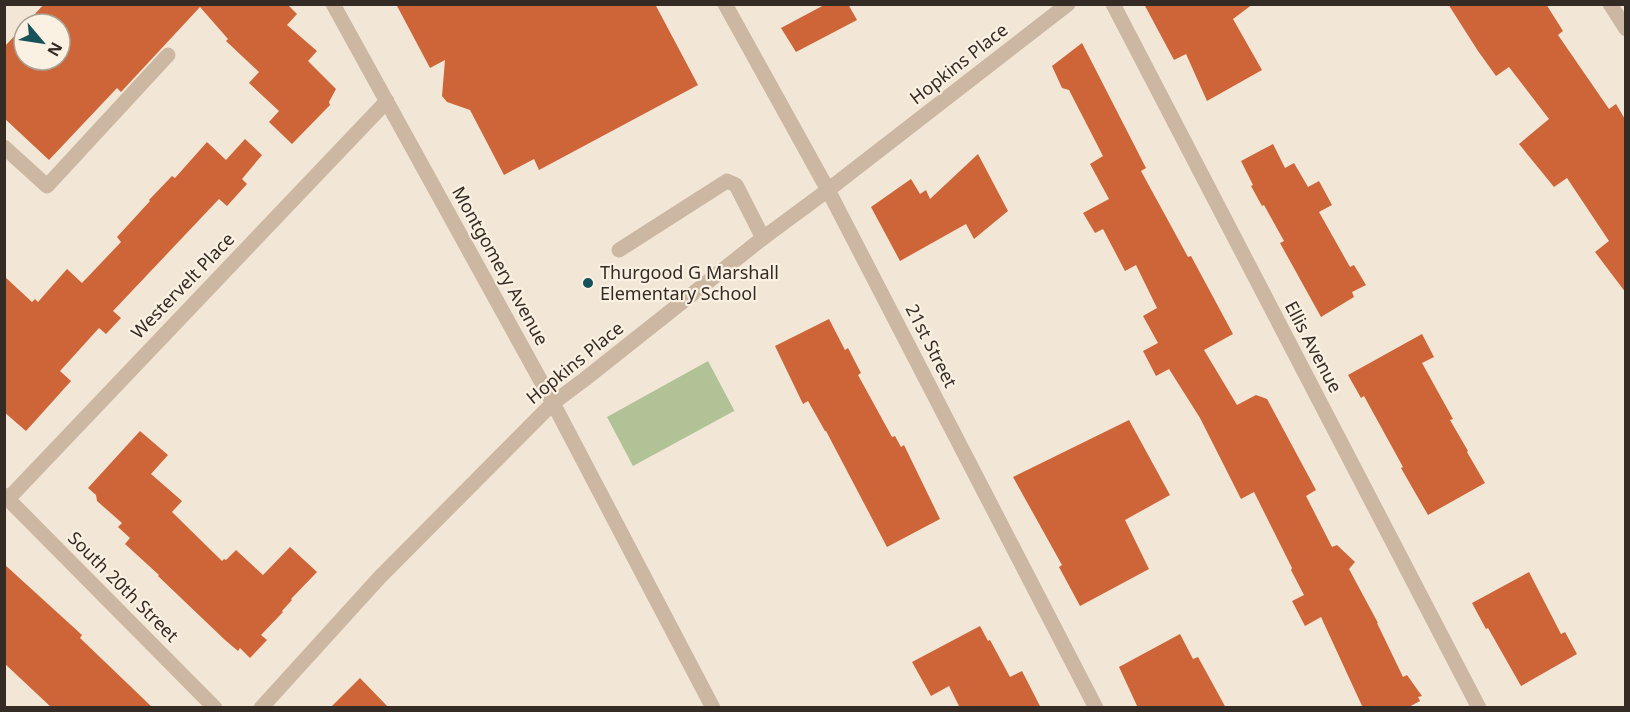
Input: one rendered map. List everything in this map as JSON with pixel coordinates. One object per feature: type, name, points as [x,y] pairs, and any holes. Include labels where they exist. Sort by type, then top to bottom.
[{"type":"street","name":"Montgomery Avenue","points":[[333,4],[552,403],[713,708]]},
{"type":"street","name":"21st Street","points":[[725,4],[828,190],[1096,708]]},
{"type":"street","name":"Hopkins Place","points":[[261,708],[380,577],[552,403],[1068,4]]},
{"type":"street","name":"Ellis Avenue","points":[[1113,4],[1479,708]]},
{"type":"street","points":[[1610,4],[1626,29]]},
{"type":"street","points":[[4,147],[47,186],[168,56]]},
{"type":"street","name":"Westervelt Place","points":[[6,497],[387,101]]},
{"type":"street","points":[[619,250],[727,181],[736,185],[763,238]]},
{"type":"street","name":"South 20th Street","points":[[6,497],[215,708]]},
{"type":"green space","points":[[708,361],[735,412],[633,466],[607,417]]},
{"type":"building","points":[[44,4],[287,4],[297,14],[287,25],[317,51],[308,61],[336,89],[329,102],[330,105],[292,144],[269,122],[279,111],[249,83],[259,72],[226,41],[228,39],[200,7],[121,92],[117,88],[49,160],[4,118],[4,47],[12,39],[12,72],[72,72],[72,12],[37,12]]},
{"type":"building","points":[[396,4],[655,4],[698,85],[539,170],[534,159],[504,175],[470,110],[447,102],[442,96],[445,60],[430,68]]},
{"type":"building","points":[[826,4],[848,4],[857,20],[796,52],[781,28]]},
{"type":"building","points":[[1144,4],[1253,4],[1233,19],[1262,70],[1207,101],[1186,54],[1174,60]]},
{"type":"building","points":[[1448,4],[1546,4],[1563,31],[1558,35],[1609,109],[1616,104],[1626,121],[1626,293],[1595,252],[1609,241],[1567,178],[1554,187],[1519,144],[1549,119],[1509,67],[1496,76]]},
{"type":"building","points":[[1082,43],[1146,168],[1141,171],[1233,334],[1204,350],[1237,405],[1256,395],[1267,399],[1316,490],[1306,496],[1332,547],[1337,545],[1355,562],[1349,569],[1403,677],[1407,675],[1422,696],[1418,697],[1420,701],[1407,708],[1363,708],[1321,617],[1305,626],[1292,601],[1304,595],[1254,492],[1241,499],[1200,418],[1169,369],[1156,376],[1143,351],[1158,343],[1143,316],[1157,308],[1136,265],[1125,271],[1103,229],[1095,233],[1083,213],[1109,199],[1090,164],[1103,156],[1069,90],[1062,88],[1052,66]]},
{"type":"building","points":[[245,139],[262,155],[242,179],[247,184],[227,206],[219,199],[113,311],[121,318],[106,334],[99,328],[60,371],[71,381],[26,431],[4,412],[4,276],[32,302],[35,299],[38,302],[67,269],[82,283],[121,242],[117,237],[149,200],[172,176],[175,178],[207,142],[226,160]]},
{"type":"building","points":[[1273,144],[1285,168],[1294,163],[1308,187],[1319,181],[1332,205],[1319,212],[1350,267],[1354,265],[1366,285],[1352,292],[1354,297],[1321,317],[1280,243],[1284,241],[1251,186],[1253,185],[1241,161]]},
{"type":"building","points":[[978,154],[1008,211],[974,239],[966,224],[900,261],[871,207],[911,179],[920,194],[926,190],[930,199]]},
{"type":"building","points":[[829,319],[845,350],[848,348],[861,373],[858,375],[892,437],[895,436],[901,447],[904,445],[940,519],[887,547],[826,431],[808,401],[803,404],[775,346]]},
{"type":"building","points":[[1422,334],[1434,357],[1422,363],[1485,483],[1428,515],[1364,396],[1361,398],[1348,375]]},
{"type":"building","points":[[1129,420],[1170,495],[1125,520],[1149,569],[1080,606],[1059,567],[1062,565],[1013,477]]},
{"type":"building","points":[[140,431],[168,455],[151,474],[182,501],[172,512],[222,561],[236,550],[263,575],[290,547],[317,572],[261,635],[267,640],[250,658],[240,648],[238,651],[225,640],[125,544],[130,538],[118,527],[122,523],[97,501],[96,495],[88,488]]},
{"type":"building","points":[[4,564],[82,635],[80,638],[153,708],[52,708],[4,663]]},
{"type":"building","points":[[1529,572],[1561,634],[1565,632],[1577,654],[1521,686],[1472,603]]},
{"type":"building","points":[[980,626],[1010,677],[1022,671],[1041,708],[960,708],[949,686],[931,696],[912,662]]},
{"type":"building","points":[[1180,634],[1193,659],[1198,657],[1226,708],[1138,708],[1119,667]]},
{"type":"building","points":[[360,678],[389,708],[330,708]]},
{"type":"place","name":"Thurgood G Marshall Elementary School","points":[[588,283]]}]
